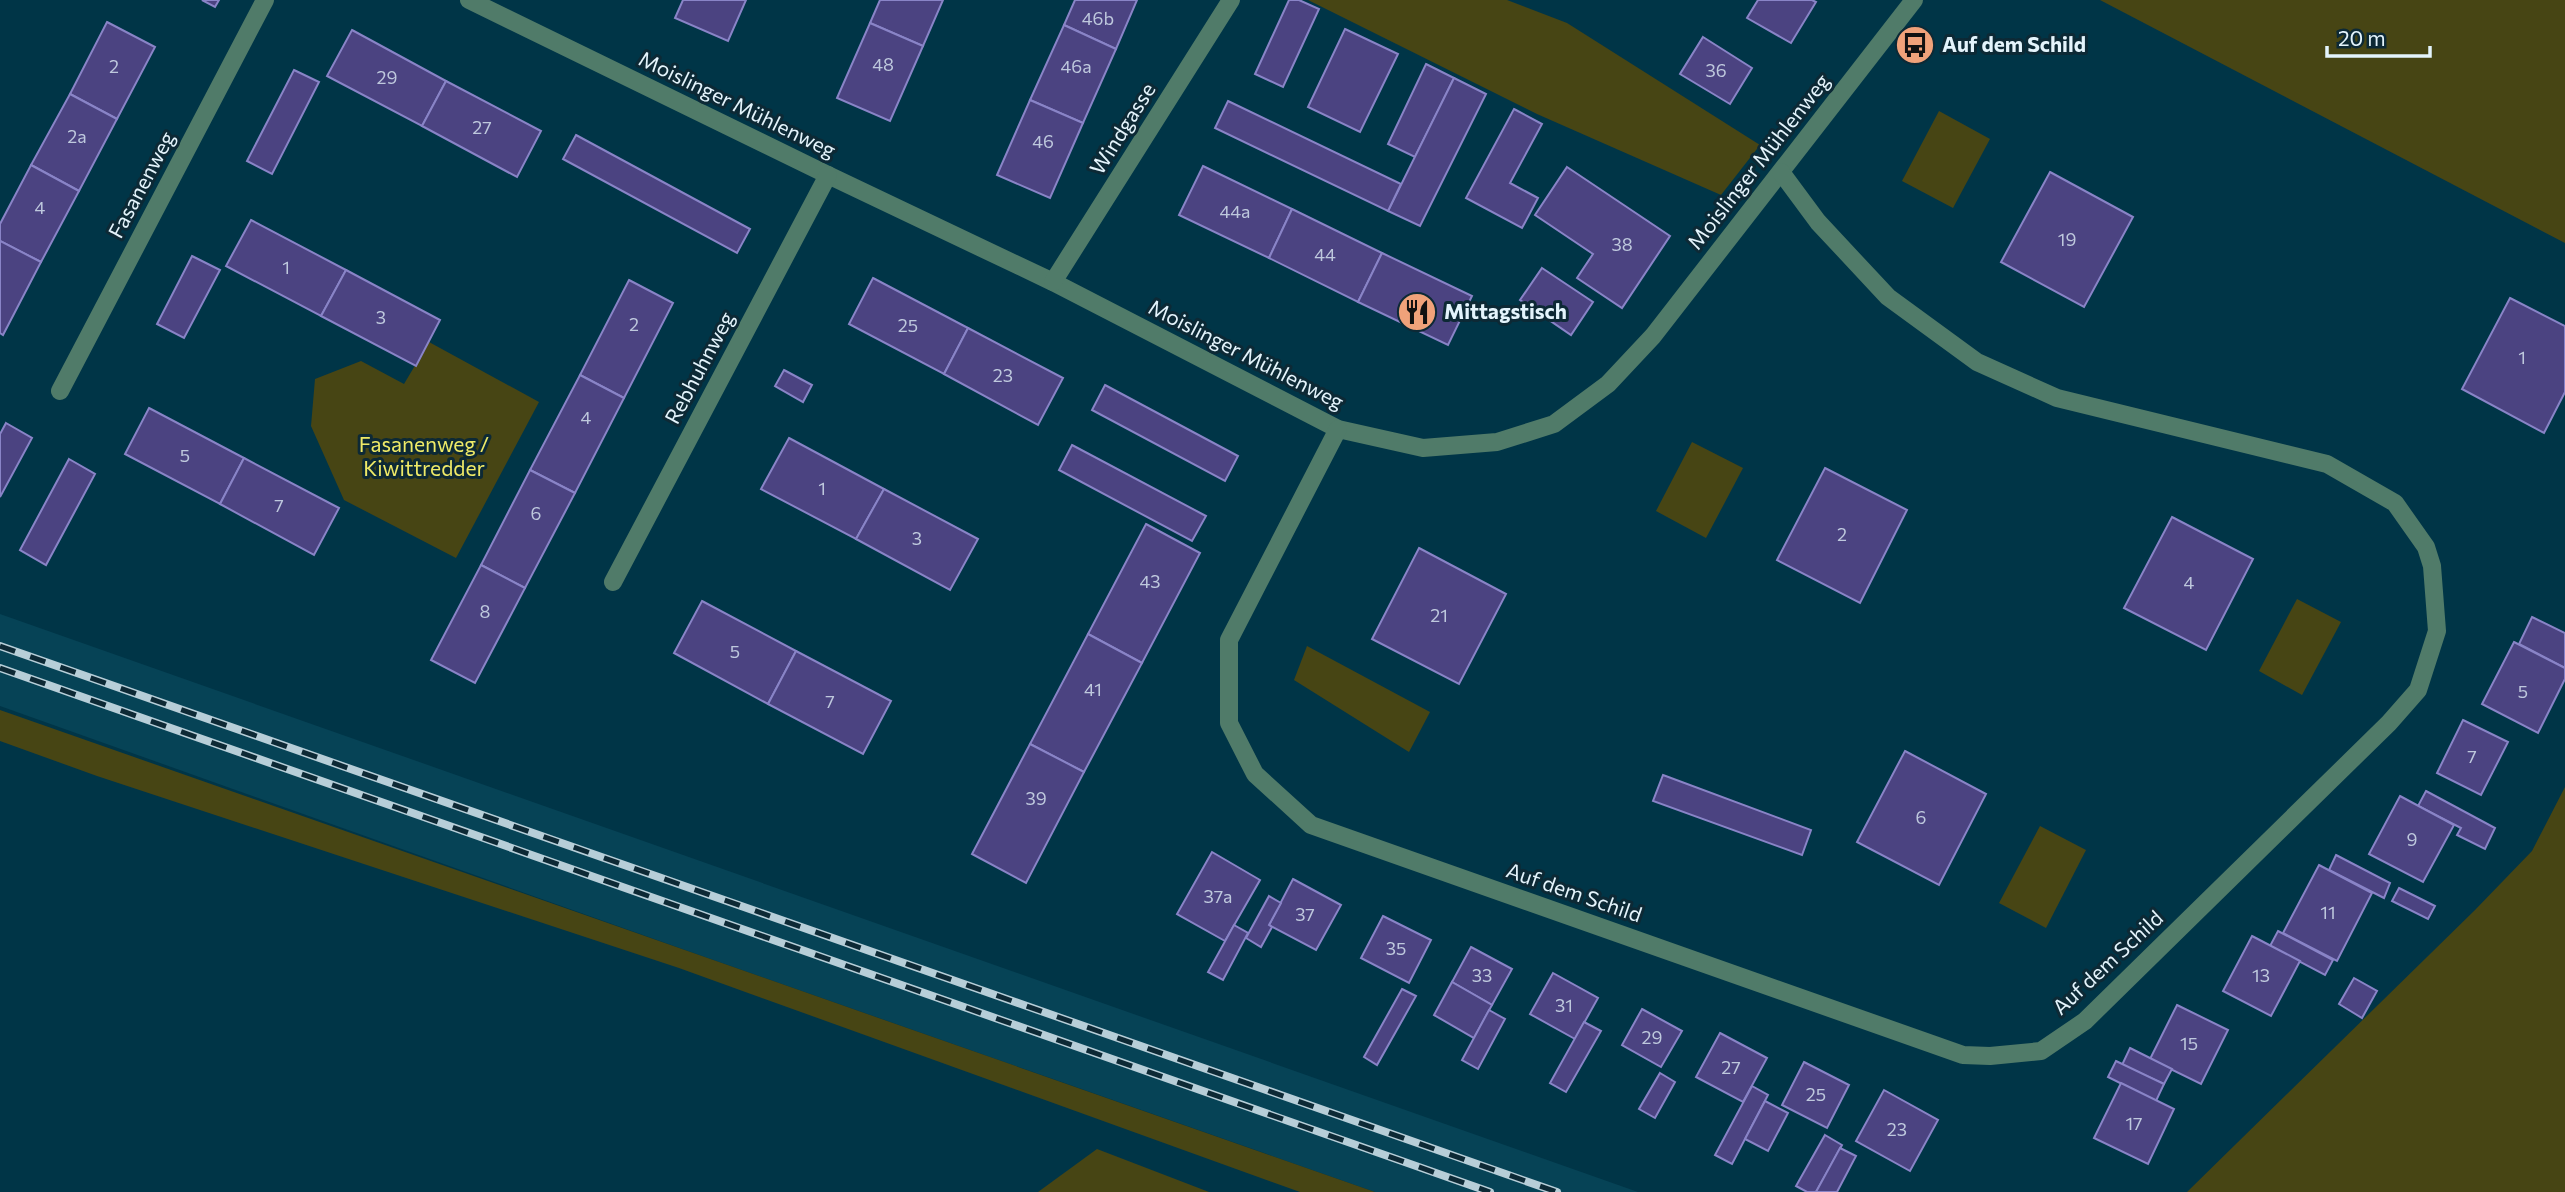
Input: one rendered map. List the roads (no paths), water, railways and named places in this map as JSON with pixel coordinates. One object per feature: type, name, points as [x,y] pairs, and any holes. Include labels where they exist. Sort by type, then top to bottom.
[{"type":"street","name":"Fasanenweg","points":[[60,391],[265,0]]},
{"type":"street","name":"Moislinger Mühlenweg","points":[[469,0],[1053,282],[1339,429],[1423,448],[1497,442],[1554,424],[1608,384],[1644,346],[1914,0]]},
{"type":"street","name":"Windgasse","points":[[1053,282],[1231,0]]},
{"type":"street","name":"Auf dem Schild","points":[[1339,429],[1229,640],[1229,723],[1255,774],[1311,825],[1962,1055],[1990,1056],[2041,1051],[2085,1021],[2389,723],[2418,690],[2437,631],[2432,566],[2426,547],[2395,503],[2327,464],[2057,398],[1977,362],[1888,297],[1818,222],[1781,172]]},
{"type":"street","name":"Rebhuhnweg","points":[[613,582],[828,175]]},
{"type":"railway","points":[[0,646],[1557,1192]]},
{"type":"railway","points":[[0,668],[1490,1192]]},
{"type":"place","name":"Auf dem Schild","points":[[1915,45]]},
{"type":"place","name":"Mittagstisch","points":[[1417,312]]},
{"type":"park label","name":"Fasanenweg / Kiwittredder","points":[[424,457]]}]
